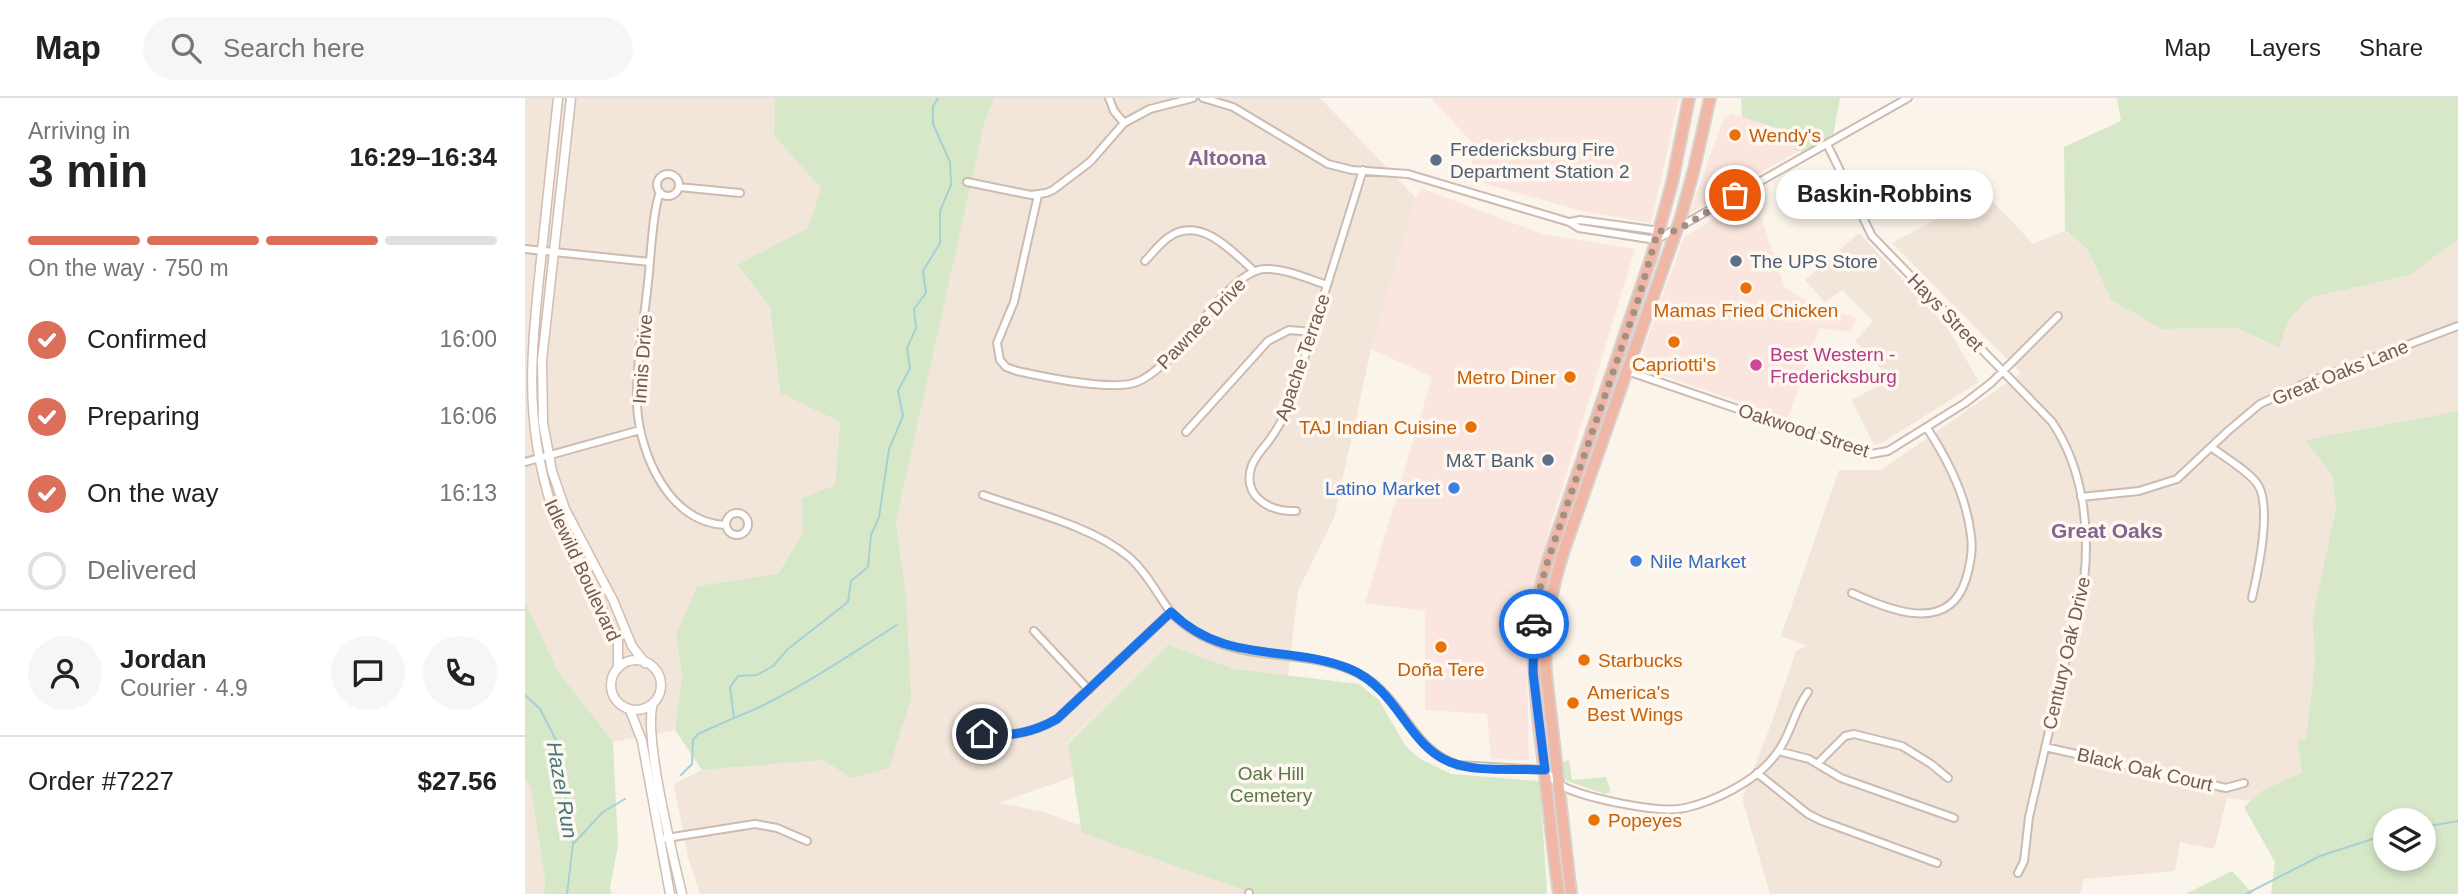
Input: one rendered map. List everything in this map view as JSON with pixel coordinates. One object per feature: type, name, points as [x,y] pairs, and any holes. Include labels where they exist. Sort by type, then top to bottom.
[{"type":"highway","points":[[1559,894],[1533,673],[1535,613],[1548,560],[1657,236],[1689,98]]},
{"type":"highway","points":[[1571,894],[1546,673],[1548,614],[1557,572],[1676,231],[1710,98]]},
{"type":"highway","points":[[1605,395],[1607,410],[1611,415]]},
{"type":"highway","points":[[1593,430],[1598,435],[1597,456]]},
{"type":"street","name":"Idlewild Boulevard","points":[[558,98],[528,389],[536,459],[549,498],[618,642],[618,668]]},
{"type":"street","name":"Idlewild Boulevard","points":[[571,98],[541,392],[543,422],[548,455],[565,509],[613,600],[632,646],[645,663]]},
{"type":"street","points":[[1109,98],[1114,111],[1124,123]]},
{"type":"street","points":[[967,182],[1038,195],[1053,190],[1090,162],[1124,123],[1150,109],[1193,98]]},
{"type":"street","points":[[1203,98],[1233,107],[1328,164],[1419,177],[1569,222],[1579,228],[1657,236],[1676,231],[1908,98]]},
{"type":"street","name":"Hays Street","points":[[1827,144],[1872,236],[2003,371]]},
{"type":"street","name":"Apache Terrace","points":[[1296,511],[1276,510],[1262,503],[1254,493],[1251,470],[1255,459],[1285,414],[1363,170]]},
{"type":"street","points":[[666,174],[676,177],[679,187],[669,196],[660,192],[659,181],[666,174]]},
{"type":"street","points":[[679,187],[740,193]]},
{"type":"street","name":"Innis Drive","points":[[660,192],[638,372],[637,404],[641,430],[667,494],[684,511],[699,520],[726,526]]},
{"type":"street","name":"Pawnee Drive","points":[[1038,195],[1014,302],[997,344],[1000,360],[1006,367],[1017,371],[1108,384],[1137,382],[1159,367],[1235,286],[1254,271],[1275,270],[1327,285]]},
{"type":"street","points":[[1145,261],[1171,235],[1193,231],[1218,240],[1254,271]]},
{"type":"street","points":[[525,249],[650,262]]},
{"type":"street","name":"Oakwood Street","points":[[1627,371],[1871,454],[1888,451],[1982,391],[2059,316]]},
{"type":"street","name":"Great Oaks Lane","points":[[2081,497],[2139,491],[2176,479],[2260,404],[2306,383],[2458,326]]},
{"type":"street","points":[[1186,432],[1268,341],[1289,330],[1313,332]]},
{"type":"street","name":"Century Oak Drive","points":[[2003,371],[2052,422],[2068,450],[2081,497],[2087,543],[2084,581],[2029,817],[2024,861],[2018,873]]},
{"type":"street","points":[[1852,593],[1875,603],[1917,614],[1938,611],[1956,599],[1961,592],[1971,556],[1969,523],[1950,469],[1927,428]]},
{"type":"street","points":[[525,462],[641,430]]},
{"type":"street","points":[[2211,447],[2258,484],[2263,502],[2265,524],[2252,598]]},
{"type":"street","points":[[983,495],[1079,529],[1117,548],[1141,569],[1171,612],[1188,627],[1213,641],[1335,664],[1361,674],[1383,691],[1425,746],[1447,761],[1467,766],[1545,770],[1559,784],[1620,803],[1677,809],[1723,793],[1757,773],[1778,751],[1796,710],[1808,692]]},
{"type":"street","points":[[967,730],[1005,735],[1033,731],[1057,719],[1171,612]]},
{"type":"street","points":[[1034,631],[1089,690]]},
{"type":"street","points":[[653,703],[638,710],[630,710],[617,702],[613,696],[612,681],[618,668],[630,661],[645,663],[652,666],[660,680],[658,696],[650,714],[670,894]]},
{"type":"street","points":[[630,710],[642,741],[664,839],[682,894]]},
{"type":"street","points":[[1818,764],[1845,736],[1854,734],[1902,746],[1948,778]]},
{"type":"street","name":"Black Oak Court","points":[[2045,747],[2226,788],[2244,783]]},
{"type":"street","points":[[1778,751],[1818,764],[1827,772],[1841,778],[1954,818]]},
{"type":"street","points":[[1757,773],[1808,814],[1937,863]]},
{"type":"street","points":[[664,839],[755,824],[777,828],[807,841]]},
{"type":"shaded area","points":[[525,98],[775,98],[774,136],[821,188],[808,228],[737,266],[770,307],[780,393],[840,422],[835,485],[802,498],[803,531],[778,574],[697,586],[676,635],[682,677],[675,730],[613,742],[558,671],[525,602]]},
{"type":"shaded area","points":[[994,98],[1320,98],[1416,198],[1371,349],[1334,518],[1298,591],[1288,676],[1234,669],[1168,645],[1068,743],[1073,777],[998,803],[1040,811],[1275,894],[700,894],[688,857],[674,784],[702,770],[823,760],[851,778],[906,596],[896,522],[984,125]]},
{"type":"shaded area","points":[[1431,98],[1679,98],[1651,223],[1582,211],[1468,179],[1476,147]]},
{"type":"shaded area","points":[[1731,113],[1795,135],[1794,150],[1797,152],[1689,214],[1723,120]]},
{"type":"shaded area","points":[[1421,188],[1542,234],[1635,249],[1548,534],[1526,625],[1529,760],[1491,759],[1487,714],[1425,710],[1425,611],[1365,603],[1432,377],[1371,349]]},
{"type":"shaded area","points":[[1985,193],[2033,244],[2065,231],[2088,250],[2111,300],[2162,329],[2237,328],[2278,348],[2288,321],[2309,298],[2410,275],[2458,239],[2458,411],[2305,440],[2332,475],[2336,508],[2312,619],[2315,660],[2306,741],[2298,740],[2302,774],[2263,790],[2250,801],[2227,798],[2214,849],[2180,842],[2175,871],[2084,879],[2080,894],[1770,894],[1742,798],[1796,651],[1807,646],[1781,636],[1839,470],[1881,470],[2021,373],[1892,243]]},
{"type":"shaded area","points":[[1754,195],[1784,286],[1799,297],[1856,318],[1851,332],[1819,328],[1788,418],[1637,367],[1684,237]]},
{"type":"shaded area","points":[[1859,233],[1947,327],[1979,382],[1885,441],[1874,445],[1852,400],[1891,379],[1855,341],[1873,321],[1842,290],[1825,302],[1805,280]]},
{"type":"shaded area","points":[[525,779],[531,788],[545,880],[544,894],[525,894]]},
{"type":"green space","points":[[775,98],[994,98],[984,125],[896,522],[906,596],[911,699],[889,768],[851,778],[823,760],[702,770],[675,730],[682,677],[676,635],[697,586],[778,574],[803,532],[802,498],[835,485],[840,422],[780,393],[770,307],[737,265],[808,228],[821,188],[774,136]]},
{"type":"green space","points":[[1741,98],[1840,98],[1833,135],[1803,152],[1794,150],[1795,134],[1742,117]]},
{"type":"green space","points":[[2117,98],[2458,98],[2458,239],[2410,275],[2309,298],[2288,321],[2279,348],[2237,328],[2162,329],[2111,300],[2088,250],[2065,230],[2064,147],[2121,121]]},
{"type":"green space","points":[[2458,411],[2458,894],[2271,894],[2275,862],[2244,807],[2263,790],[2302,773],[2297,739],[2306,740],[2315,660],[2312,619],[2336,508],[2332,475],[2305,440]]},
{"type":"green space","points":[[525,602],[558,671],[613,742],[618,845],[610,888],[612,894],[544,894],[545,880],[531,788],[525,779]]},
{"type":"green space","name":"Oak Hill Cemetery","points":[[1168,645],[1234,669],[1359,684],[1379,700],[1405,745],[1419,758],[1451,774],[1540,781],[1547,894],[1255,894],[1082,833],[1068,744]]},
{"type":"green space","points":[[1569,760],[1572,780],[1606,777],[1609,793],[1567,781],[1562,762]]},
{"type":"green space","points":[[2232,871],[2253,894],[2185,894]]},
{"type":"waterway","points":[[681,775],[692,764],[693,740],[698,734],[734,718],[730,687],[738,676],[757,675],[773,666],[788,649],[848,602],[851,581],[868,567],[871,535],[879,517],[889,449],[903,416],[898,391],[910,368],[907,348],[916,328],[914,309],[926,293],[923,271],[940,243],[940,211],[951,185],[950,162],[933,124],[933,106],[938,98]]},
{"type":"waterway","points":[[734,718],[797,688],[897,625]]},
{"type":"waterway","name":"Hazel Run","points":[[525,695],[540,709],[556,740],[573,844],[567,894]]},
{"type":"waterway","points":[[574,843],[603,812],[625,799]]},
{"type":"waterway","points":[[2436,825],[2458,821]]},
{"type":"waterway","points":[[2246,894],[2320,856],[2373,839]]},
{"type":"way so far","points":[[1534,624],[1541,581],[1638,300],[1658,231],[1676,231],[1735,195]]},
{"type":"place","name":"Wendy's","points":[[1735,135]]},
{"type":"place","name":"Fredericksburg Fire Department Station 2","points":[[1436,160]]},
{"type":"place","name":"Baskin-Robbins","points":[[1735,195]]},
{"type":"place","name":"The UPS Store","points":[[1736,261]]},
{"type":"place","name":"Mamas Fried Chicken","points":[[1746,288]]},
{"type":"place","name":"Capriotti's","points":[[1674,342]]},
{"type":"place","name":"Best Western - Fredericksburg","points":[[1756,365]]},
{"type":"place","name":"Metro Diner","points":[[1570,377]]},
{"type":"place","name":"TAJ Indian Cuisine","points":[[1471,427]]},
{"type":"place","name":"M&T Bank","points":[[1548,460]]},
{"type":"place","name":"Latino Market","points":[[1454,488]]},
{"type":"place","name":"Nile Market","points":[[1636,561]]},
{"type":"place","name":"Doña Tere","points":[[1441,647]]},
{"type":"place","name":"Starbucks","points":[[1584,660]]},
{"type":"place","name":"America's Best Wings","points":[[1573,703]]},
{"type":"place","name":"Popeyes","points":[[1594,820]]},
{"type":"district","name":"Altoona","points":[[1227,158]]},
{"type":"district","name":"Great Oaks","points":[[2107,531]]},
{"type":"route","points":[[982,734],[1019,734],[1033,731],[1057,719],[1171,612],[1201,636],[1213,641],[1335,664],[1361,674],[1393,702],[1425,746],[1447,761],[1467,766],[1545,770],[1534,687],[1534,624]]}]
